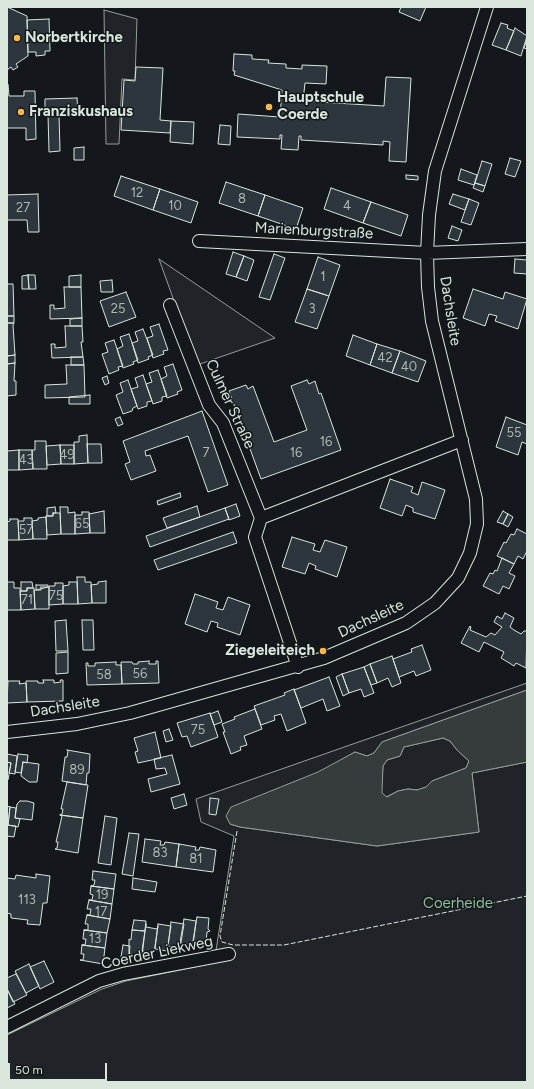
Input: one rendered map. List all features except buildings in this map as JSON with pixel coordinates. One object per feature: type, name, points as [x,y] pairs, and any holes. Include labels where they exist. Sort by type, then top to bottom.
[{"type":"street","name":"Dachsleite","points":[[7,732],[77,724],[130,712],[298,667],[324,658],[406,623],[435,603],[458,578],[470,553],[477,524],[476,499],[432,321],[428,287],[427,253],[429,215],[435,171],[487,7]]},
{"type":"street","name":"Marienburgstraße","points":[[199,241],[427,253]]},
{"type":"street","points":[[427,253],[527,249]]},
{"type":"street","name":"Culmer Straße","points":[[170,305],[209,405],[223,422],[261,518]]},
{"type":"street","points":[[298,667],[255,537],[261,518],[462,440]]},
{"type":"street","name":"Coerder Liekweg","points":[[7,1027],[99,981],[123,974],[228,954]]},
{"type":"green space","points":[[104,10],[137,19],[135,80],[122,79],[119,144],[106,144]]},
{"type":"green space","points":[[159,259],[275,338],[197,365]]},
{"type":"green space","name":"Coerheide","points":[[527,683],[527,690],[382,742],[374,753],[367,756],[355,752],[230,824],[240,827],[377,846],[479,832],[472,773],[527,762],[527,1082],[7,1082],[7,1035],[102,989],[126,981],[214,963],[234,836],[201,822],[196,799]]},
{"type":"green space","points":[[443,738],[450,741],[469,761],[466,768],[432,781],[426,787],[417,790],[408,789],[398,791],[386,797],[381,793],[383,766],[387,760],[400,756],[404,747]]},
{"type":"shaded area","points":[[527,690],[527,762],[472,773],[479,832],[377,846],[240,827],[230,824],[226,816],[231,807],[318,772],[355,752],[367,756],[374,753],[382,742]],"holes":[[[443,738],[450,741],[469,761],[466,768],[432,781],[426,787],[417,790],[408,789],[398,791],[387,797],[382,793],[383,766],[387,760],[400,756],[404,747]]]},
{"type":"fence","points":[[237,831],[220,936],[222,942],[233,945],[284,945],[527,896]]},
{"type":"place","name":"Norbertkirche","points":[[17,38]]},
{"type":"place","name":"Hauptschule Coerde","points":[[269,107]]},
{"type":"place","name":"Franziskushaus","points":[[21,112]]},
{"type":"place","name":"Ziegeleiteich","points":[[323,651]]}]
